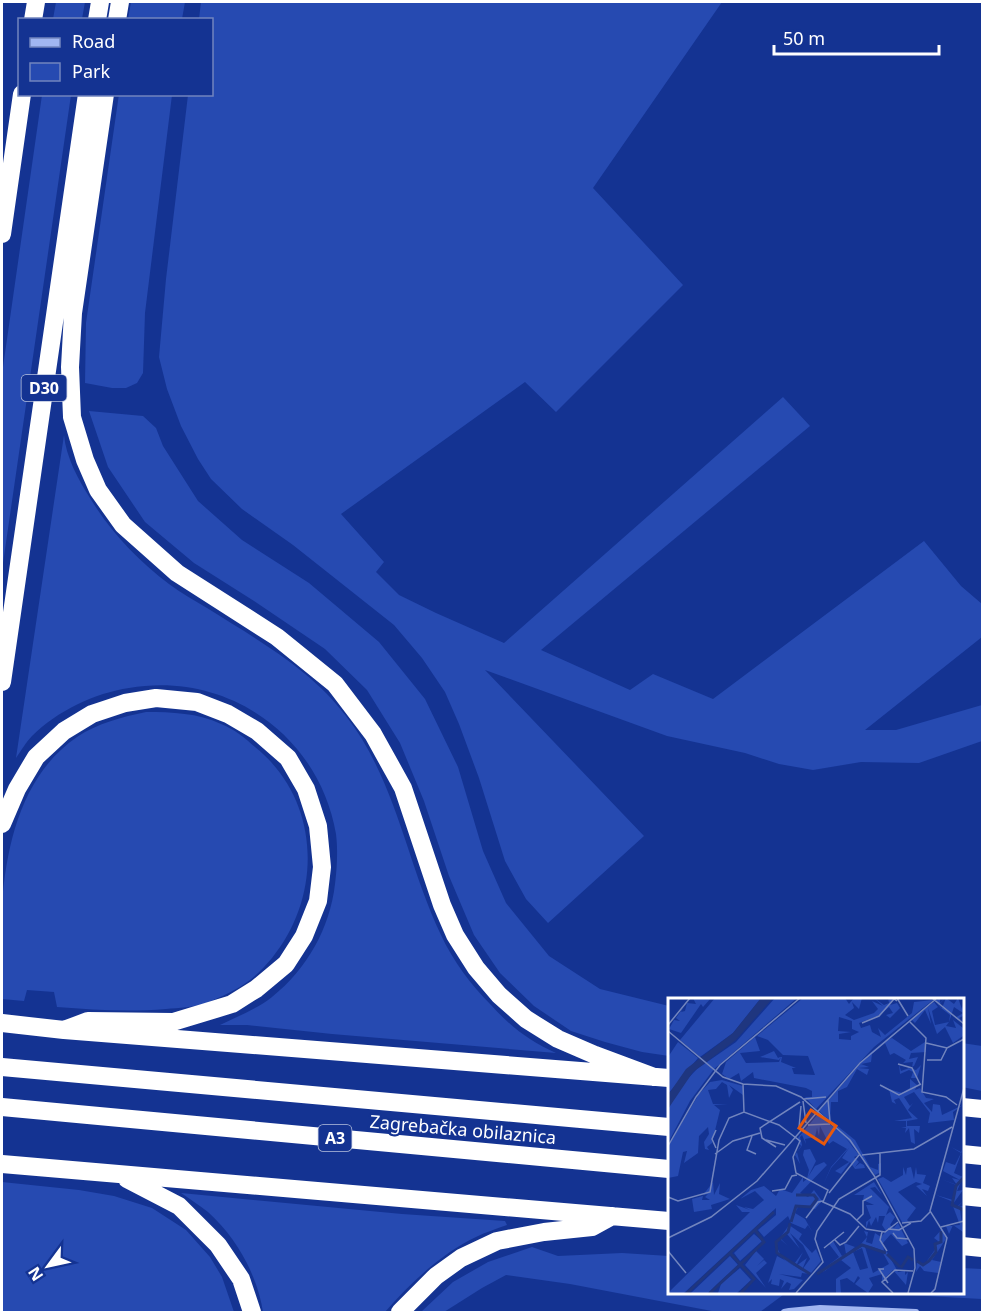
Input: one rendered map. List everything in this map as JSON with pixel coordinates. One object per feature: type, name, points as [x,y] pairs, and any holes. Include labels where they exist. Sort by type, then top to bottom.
[{"type":"highway","points":[[33,18],[36,2]]},
{"type":"highway","points":[[97,18],[100,2]]},
{"type":"highway","points":[[117,18],[120,2]]},
{"type":"highway","points":[[2,234],[22,96]]},
{"type":"highway","name":"D30","points":[[2,682],[87,96]]},
{"type":"highway","points":[[105,96],[73,313],[70,367],[72,417],[85,460],[98,490],[123,525],[177,573],[277,638],[335,684],[373,734],[403,788],[442,905],[455,934],[476,968],[499,995],[526,1019],[558,1039],[595,1055],[662,1077]]},
{"type":"highway","points":[[2,824],[17,789],[36,757],[64,731],[92,714],[125,703],[156,698],[197,702],[228,714],[257,732],[288,758],[306,789],[318,826],[322,867],[318,901],[304,936],[286,964],[256,989],[232,1004],[173,1022],[88,1021],[64,1030]]},
{"type":"highway","points":[[2,1023],[64,1030],[662,1077]]},
{"type":"highway","name":"Zagrebačka obilaznica","points":[[2,1067],[668,1127]]},
{"type":"highway","name":"Zagrebačka obilaznica","points":[[2,1107],[668,1169]]},
{"type":"highway","points":[[963,1107],[982,1109]]},
{"type":"highway","points":[[963,1154],[982,1156]]},
{"type":"highway","points":[[2,1164],[668,1221]]},
{"type":"highway","points":[[120,1175],[179,1206],[218,1245],[241,1279],[252,1312]]},
{"type":"highway","points":[[963,1196],[982,1198]]},
{"type":"highway","points":[[400,1312],[436,1276],[461,1258],[497,1241],[544,1232],[592,1227],[613,1216]]},
{"type":"highway","points":[[963,1246],[982,1248]]},
{"type":"street","points":[[784,1312],[820,1308],[916,1312]]},
{"type":"green space","points":[[56,2],[85,2],[82,18],[53,18]]},
{"type":"green space","points":[[131,2],[185,2],[182,18],[128,18]]},
{"type":"green space","points":[[201,2],[722,2],[593,188],[683,285],[556,412],[525,382],[341,514],[384,562],[376,572],[399,595],[504,643],[783,397],[810,426],[541,650],[630,690],[653,674],[713,699],[924,541],[961,586],[982,604],[982,637],[865,730],[896,730],[982,705],[982,741],[919,763],[861,762],[813,770],[779,764],[745,753],[667,736],[485,670],[644,836],[548,923],[526,899],[505,861],[459,724],[445,692],[422,658],[394,625],[293,545],[242,509],[211,479],[181,426],[167,389],[159,357],[188,96],[213,96],[213,18],[199,18]]},
{"type":"green space","points":[[42,96],[71,96],[2,570],[2,374]]},
{"type":"green space","points":[[119,96],[172,96],[145,313],[143,373],[137,383],[126,388],[112,388],[85,383],[86,323]]},
{"type":"green space","points":[[89,411],[143,416],[156,428],[163,446],[198,501],[242,540],[309,583],[379,642],[425,699],[458,767],[483,851],[506,903],[549,956],[600,989],[668,1006],[668,1056],[642,1052],[571,1031],[534,1006],[500,973],[474,935],[449,876],[424,801],[400,743],[367,690],[325,649],[194,563],[145,522],[108,467]]},
{"type":"green space","points":[[64,435],[70,460],[77,476],[106,522],[135,555],[174,587],[300,669],[332,699],[346,716],[377,767],[400,823],[429,908],[451,954],[476,989],[506,1020],[529,1039],[556,1053],[247,1025],[220,1025],[254,1009],[272,997],[285,986],[306,961],[322,932],[332,900],[337,865],[336,834],[326,799],[310,767],[289,740],[263,718],[233,701],[200,690],[165,685],[129,688],[103,694],[77,704],[42,727],[30,738],[16,758]]},
{"type":"green space","points":[[146,712],[194,715],[212,720],[235,731],[277,768],[292,793],[303,820],[307,848],[307,877],[300,905],[289,933],[272,958],[253,978],[229,993],[201,1004],[181,1008],[139,1010],[57,1007],[54,992],[27,990],[24,1001],[2,999],[1,927],[4,880],[14,833],[31,789],[58,752],[77,737],[102,724]]},
{"type":"green space","points":[[963,1043],[982,1046],[982,1091],[963,1087]]},
{"type":"green space","points":[[2,1182],[114,1196],[152,1208],[186,1230],[210,1257],[222,1277],[234,1312],[2,1312]]},
{"type":"green space","points":[[181,1193],[402,1214],[505,1221],[507,1225],[480,1235],[439,1260],[415,1280],[385,1312],[263,1312],[251,1271],[237,1245],[208,1212]]},
{"type":"green space","points":[[532,1247],[558,1256],[622,1253],[668,1256],[668,1293],[786,1293],[760,1312],[717,1312],[570,1284],[506,1275],[444,1312],[421,1312],[453,1282],[488,1262]]},
{"type":"green space","points":[[963,1268],[982,1269],[982,1299],[870,1293],[963,1293]]}]
